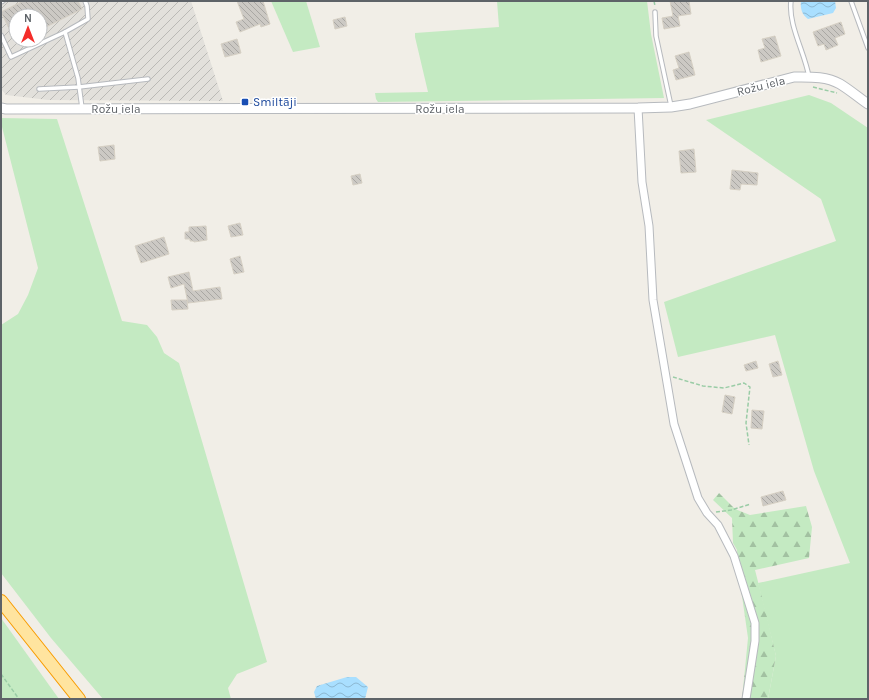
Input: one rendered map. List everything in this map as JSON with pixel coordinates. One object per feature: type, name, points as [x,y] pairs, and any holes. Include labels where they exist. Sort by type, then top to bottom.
[{"type":"highway","points":[[1,601],[79,699]]},
{"type":"street","name":"Rožu iela","points":[[1,108],[671,107],[690,104],[794,77],[824,79],[839,84],[868,104]]},
{"type":"street","points":[[638,108],[642,182],[649,226],[653,300],[674,424],[698,498],[707,513],[718,525],[734,556],[755,623],[755,641],[746,699]]},
{"type":"lane","points":[[1,34],[11,57],[65,32],[88,19],[87,6],[84,1]]},
{"type":"lane","points":[[791,1],[790,9],[808,67],[809,77]]},
{"type":"lane","points":[[851,1],[868,48]]},
{"type":"lane","points":[[655,12],[656,36],[671,107]]},
{"type":"lane","points":[[65,32],[79,87],[82,109]]},
{"type":"lane","points":[[39,89],[79,87],[148,79]]},
{"type":"path","points":[[665,374],[703,386],[724,388],[744,383],[750,387],[746,423],[749,445]]},
{"type":"path","points":[[707,513],[731,510],[751,504]]},
{"type":"path","points":[[1,674],[19,699]]},
{"type":"shaded area","points":[[1,1],[191,1],[223,101],[48,100],[6,95],[1,89]]},
{"type":"green space","points":[[271,1],[306,1],[320,47],[293,52]]},
{"type":"green space","points":[[497,1],[647,1],[651,34],[664,98],[378,102],[375,93],[428,92],[415,33],[499,27]]},
{"type":"green space","points":[[809,95],[831,103],[868,128],[868,699],[768,699],[776,656],[758,583],[850,563],[814,471],[775,335],[678,357],[664,302],[836,241],[821,199],[706,120]]},
{"type":"green space","points":[[1,118],[57,119],[122,321],[147,325],[157,337],[164,353],[179,363],[267,662],[237,674],[228,688],[231,699],[103,699],[51,638],[1,573],[1,325],[18,314],[28,295],[38,268]]},
{"type":"green space","points":[[719,493],[735,509],[750,515],[806,506],[812,527],[809,558],[755,570],[776,656],[768,699],[742,699],[748,638],[737,550],[733,543],[732,518],[713,500]]},
{"type":"green space","points":[[1,618],[59,699],[1,699]]},
{"type":"water","points":[[801,1],[835,1],[836,8],[833,13],[808,19],[802,11]]},
{"type":"water","points":[[347,677],[356,677],[368,687],[365,699],[316,699],[314,692],[317,686]]},
{"type":"building","points":[[23,1],[78,1],[82,9],[48,26],[48,8],[9,8]]},
{"type":"building","points":[[237,1],[263,1],[270,24],[261,27],[260,24],[240,32],[236,22],[244,19]]},
{"type":"building","points":[[670,1],[689,1],[691,14],[678,16],[680,26],[664,29],[662,18],[673,16]]},
{"type":"building","points":[[8,8],[8,26],[1,12]]},
{"type":"building","points":[[345,17],[347,26],[335,29],[333,20]]},
{"type":"building","points":[[841,22],[845,34],[835,38],[838,45],[826,50],[824,44],[818,46],[813,32]]},
{"type":"building","points":[[775,36],[781,56],[761,62],[758,50],[765,48],[762,39]]},
{"type":"building","points":[[237,39],[241,53],[225,57],[221,44]]},
{"type":"building","points":[[689,52],[695,75],[676,80],[673,70],[679,68],[675,56]]},
{"type":"building","points":[[114,145],[115,159],[100,161],[98,147]]},
{"type":"building","points":[[694,149],[696,172],[681,173],[679,151]]},
{"type":"building","points":[[732,170],[758,173],[757,185],[741,184],[740,190],[730,189]]},
{"type":"building","points":[[360,174],[362,183],[353,185],[351,176]]},
{"type":"building","points":[[240,223],[243,235],[231,237],[228,226]]},
{"type":"building","points":[[206,226],[207,240],[194,242],[190,241],[190,239],[185,239],[185,232],[189,232],[189,227]]},
{"type":"building","points":[[164,237],[169,254],[141,263],[135,246]]},
{"type":"building","points":[[240,256],[244,272],[234,274],[230,259]]},
{"type":"building","points":[[189,272],[193,291],[220,287],[222,299],[188,303],[184,284],[171,288],[168,277]]},
{"type":"building","points":[[171,300],[187,300],[188,309],[172,310]]},
{"type":"building","points":[[756,361],[758,368],[746,371],[744,365]]},
{"type":"building","points":[[778,361],[782,375],[773,377],[769,364]]},
{"type":"building","points":[[725,395],[735,397],[732,414],[722,412]]},
{"type":"building","points":[[752,410],[764,411],[762,429],[751,428]]},
{"type":"building","points":[[783,491],[786,500],[763,506],[761,497]]},
{"type":"place","name":"Smiltāji","points":[[245,102]]}]
